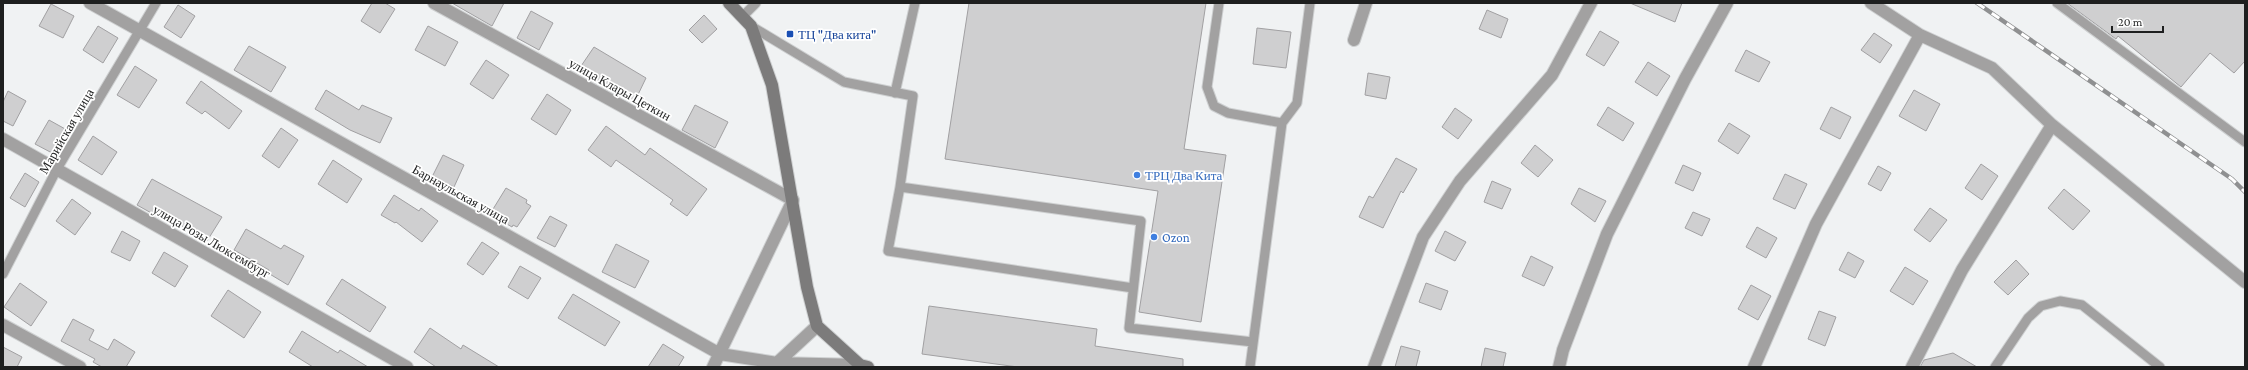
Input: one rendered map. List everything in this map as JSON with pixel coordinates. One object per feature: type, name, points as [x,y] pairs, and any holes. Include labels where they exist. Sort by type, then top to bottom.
[{"type":"street","name":"Барнаульская улица","points":[[90,3],[720,354],[777,363],[864,366]]},
{"type":"street","name":"улица Клары Цеткин","points":[[434,3],[793,200]]},
{"type":"street","points":[[729,3],[751,26],[772,85],[807,286],[817,326],[864,366]]},
{"type":"street","points":[[1354,40],[1366,3]]},
{"type":"street","points":[[1374,367],[1423,237],[1460,181],[1552,75],[1591,3]]},
{"type":"street","points":[[1559,367],[1563,350],[1607,234],[1686,79],[1727,3]]},
{"type":"street","points":[[1871,3],[1920,35],[1992,68],[2052,125],[2245,282]]},
{"type":"street","points":[[1754,367],[1816,224],[1920,35]]},
{"type":"street","points":[[1912,367],[1962,270],[2052,125]]},
{"type":"street","name":"улица Розы Люксембург","points":[[3,139],[407,367]]},
{"type":"street","points":[[713,367],[793,200]]},
{"type":"street","points":[[3,325],[80,367]]},
{"type":"street","points":[[777,363],[817,326]]},
{"type":"lane","name":"Марийская улица","points":[[3,274],[57,169],[156,3]]},
{"type":"lane","points":[[742,16],[756,3]]},
{"type":"lane","points":[[895,93],[915,3]]},
{"type":"lane","points":[[1219,3],[1207,87],[1214,106],[1228,113],[1282,123]]},
{"type":"lane","points":[[1250,367],[1282,123],[1297,103],[1310,3]]},
{"type":"lane","points":[[2056,3],[2245,142]]},
{"type":"lane","points":[[751,26],[844,82],[913,96],[900,187],[888,251],[1133,288]]},
{"type":"lane","points":[[900,187],[1141,221],[1129,328],[1253,342]]},
{"type":"lane","points":[[1995,367],[2028,318],[2041,306],[2060,301],[2082,305],[2160,367]]},
{"type":"building","points":[[372,3],[385,3],[395,9],[380,33],[361,21]]},
{"type":"building","points":[[452,3],[504,3],[492,26]]},
{"type":"building","name":"ТРЦ Два Кита","points":[[969,3],[1206,3],[1184,149],[1226,155],[1201,322],[1139,312],[1158,191],[945,159]]},
{"type":"building","points":[[1630,3],[1682,3],[1675,22]]},
{"type":"building","points":[[2067,3],[2245,3],[2245,61],[2234,73],[2210,53],[2181,87],[2118,36],[2116,39]]},
{"type":"building","points":[[51,4],[74,16],[63,38],[39,26]]},
{"type":"building","points":[[178,5],[195,16],[181,38],[164,27]]},
{"type":"building","points":[[1487,10],[1508,19],[1501,38],[1479,29]]},
{"type":"building","points":[[531,11],[553,23],[539,50],[517,38]]},
{"type":"building","points":[[704,15],[717,29],[702,43],[689,30]]},
{"type":"building","points":[[98,26],[118,38],[103,63],[83,50]]},
{"type":"building","points":[[428,26],[458,42],[445,66],[415,50]]},
{"type":"building","points":[[1257,28],[1291,32],[1286,68],[1253,64]]},
{"type":"building","points":[[1600,31],[1619,42],[1604,66],[1586,55]]},
{"type":"building","points":[[1874,33],[1892,45],[1880,63],[1861,50]]},
{"type":"building","points":[[249,46],[286,67],[271,92],[234,70]]},
{"type":"building","points":[[594,47],[646,78],[634,103],[612,91],[579,69]]},
{"type":"building","points":[[1746,50],[1770,62],[1759,82],[1735,71]]},
{"type":"building","points":[[486,60],[509,75],[493,99],[470,84]]},
{"type":"building","points":[[1648,62],[1670,76],[1657,96],[1635,82]]},
{"type":"building","points":[[135,66],[157,80],[139,108],[117,95]]},
{"type":"building","points":[[1368,73],[1390,77],[1386,99],[1365,95]]},
{"type":"building","points":[[201,81],[242,111],[229,129],[205,111],[202,114],[186,103]]},
{"type":"building","points":[[326,90],[359,110],[362,105],[392,118],[380,143],[350,130],[315,109]]},
{"type":"building","points":[[1914,90],[1940,104],[1926,131],[1899,116]]},
{"type":"building","points":[[8,91],[26,101],[13,126],[3,121],[3,102]]},
{"type":"building","points":[[547,94],[571,110],[556,135],[531,119]]},
{"type":"building","points":[[695,105],[728,122],[715,148],[682,130]]},
{"type":"building","points":[[1608,107],[1634,123],[1623,141],[1597,125]]},
{"type":"building","points":[[1831,107],[1851,117],[1840,139],[1820,129]]},
{"type":"building","points":[[1455,108],[1472,120],[1458,139],[1442,127]]},
{"type":"building","points":[[49,120],[67,130],[54,154],[35,144]]},
{"type":"building","points":[[1729,123],[1750,136],[1738,154],[1718,141]]},
{"type":"building","points":[[606,126],[645,155],[650,148],[707,189],[687,216],[670,204],[673,200],[616,160],[611,167],[588,150]]},
{"type":"building","points":[[281,128],[298,140],[279,168],[262,156]]},
{"type":"building","points":[[93,136],[117,152],[102,175],[78,160]]},
{"type":"building","points":[[1535,145],[1553,160],[1538,177],[1521,163]]},
{"type":"building","points":[[443,155],[464,165],[454,187],[432,177]]},
{"type":"building","points":[[1396,158],[1417,169],[1403,193],[1401,191],[1383,228],[1359,217],[1369,196],[1373,198]]},
{"type":"building","points":[[333,160],[362,179],[347,203],[318,184]]},
{"type":"building","points":[[1981,164],[1998,176],[1982,200],[1965,188]]},
{"type":"building","points":[[1683,165],[1701,173],[1693,191],[1675,183]]},
{"type":"building","points":[[1878,166],[1891,173],[1881,191],[1868,184]]},
{"type":"building","points":[[25,173],[39,182],[25,207],[10,198]]},
{"type":"building","points":[[1785,174],[1807,184],[1795,209],[1773,199]]},
{"type":"building","points":[[152,179],[222,217],[207,241],[164,215],[162,219],[137,205]]},
{"type":"building","points":[[1492,181],[1511,189],[1502,209],[1484,202]]},
{"type":"building","points":[[506,188],[527,200],[526,203],[531,206],[517,227],[513,225],[512,227],[490,214]]},
{"type":"building","points":[[1579,188],[1606,201],[1595,222],[1571,204]]},
{"type":"building","points":[[2064,189],[2090,211],[2073,230],[2048,208]]},
{"type":"building","points":[[394,195],[419,211],[421,208],[438,221],[422,242],[396,222],[395,223],[381,215]]},
{"type":"building","points":[[72,199],[91,213],[75,235],[56,221]]},
{"type":"building","points":[[1930,208],[1947,220],[1930,242],[1914,230]]},
{"type":"building","points":[[1693,212],[1710,219],[1702,236],[1685,228]]},
{"type":"building","points":[[550,216],[567,225],[555,247],[537,238]]},
{"type":"building","points":[[1757,227],[1777,238],[1766,258],[1746,247]]},
{"type":"building","points":[[246,229],[281,249],[284,245],[304,256],[288,285],[268,273],[269,270],[234,250]]},
{"type":"building","points":[[122,231],[140,241],[130,261],[111,252]]},
{"type":"building","points":[[1445,231],[1466,242],[1455,261],[1435,251]]},
{"type":"building","points":[[482,242],[499,253],[483,275],[467,264]]},
{"type":"building","points":[[616,244],[649,261],[635,288],[602,272]]},
{"type":"building","points":[[164,252],[188,266],[175,287],[152,273]]},
{"type":"building","points":[[1848,252],[1864,261],[1855,278],[1839,270]]},
{"type":"building","points":[[1531,256],[1553,267],[1544,286],[1522,276]]},
{"type":"building","points":[[2016,260],[2029,274],[2008,295],[1994,282]]},
{"type":"building","points":[[520,266],[541,278],[528,299],[508,287]]},
{"type":"building","points":[[1905,267],[1928,281],[1913,305],[1890,291]]},
{"type":"building","points":[[342,279],[386,307],[370,332],[326,304]]},
{"type":"building","points":[[20,283],[47,302],[31,326],[4,307]]},
{"type":"building","points":[[1426,283],[1448,291],[1441,310],[1419,302]]},
{"type":"building","points":[[1751,285],[1771,296],[1758,320],[1738,309]]},
{"type":"building","points":[[228,290],[261,312],[244,338],[211,316]]},
{"type":"building","points":[[573,294],[620,322],[605,346],[558,318]]},
{"type":"building","points":[[929,306],[1097,329],[1095,346],[1183,359],[1183,367],[1018,367],[922,354]]},
{"type":"building","points":[[1819,311],[1836,317],[1825,346],[1808,339]]},
{"type":"building","points":[[73,319],[94,330],[89,340],[108,350],[114,339],[135,352],[126,367],[102,367],[93,362],[95,359],[61,341]]},
{"type":"building","points":[[430,328],[461,349],[463,345],[499,367],[436,367],[414,352]]},
{"type":"building","points":[[302,331],[338,353],[340,350],[368,367],[313,367],[289,352]]},
{"type":"building","points":[[663,344],[684,357],[678,367],[648,367]]},
{"type":"building","points":[[1401,346],[1420,351],[1416,367],[1395,367]]},
{"type":"building","points":[[3,347],[22,357],[17,367],[3,367]]},
{"type":"building","points":[[1485,348],[1506,353],[1503,367],[1481,367]]},
{"type":"building","points":[[1953,353],[1977,367],[1920,367],[1924,360]]},
{"type":"railway","points":[[1977,3],[2232,179],[2245,192]]},
{"type":"place","name":"ТЦ \"Два кита\"","points":[[790,34]]},
{"type":"place","name":"ТРЦ Два Кита","points":[[1137,175]]},
{"type":"place","name":"Ozon","points":[[1154,237]]}]
